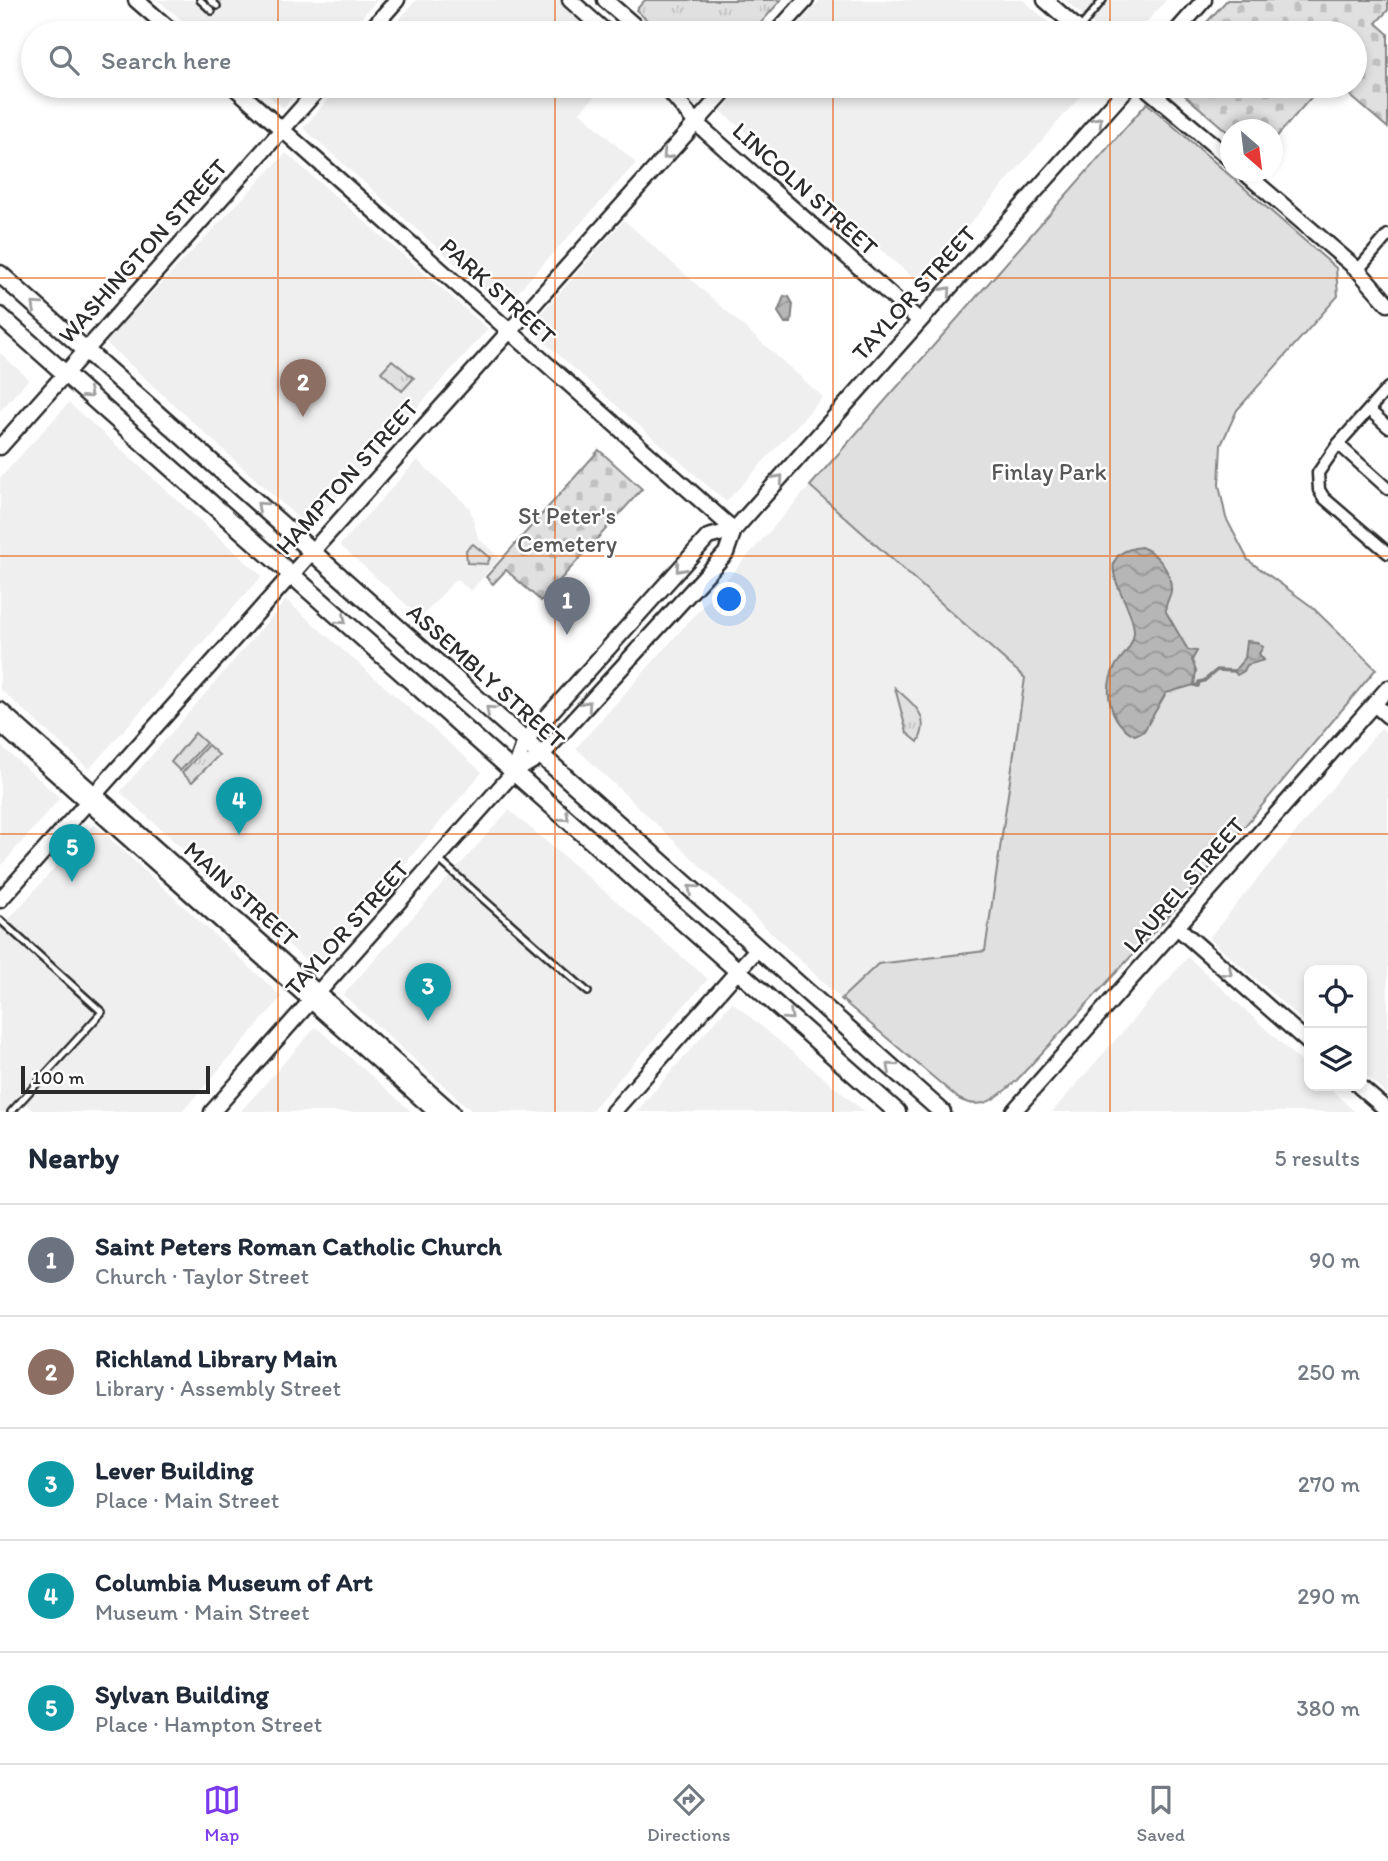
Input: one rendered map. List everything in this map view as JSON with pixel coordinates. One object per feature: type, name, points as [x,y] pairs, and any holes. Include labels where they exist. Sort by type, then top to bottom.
[{"type":"main road","name":"ASSEMBLY STREET","points":[[0,274],[943,1112]]},
{"type":"main road","points":[[0,316],[897,1112]]},
{"type":"street","points":[[136,0],[160,21]]},
{"type":"street","points":[[570,0],[594,21]]},
{"type":"street","points":[[605,0],[629,21]]},
{"type":"street","points":[[787,21],[806,0]]},
{"type":"street","points":[[1186,21],[1204,0]]},
{"type":"street","points":[[377,21],[390,3]]},
{"type":"street","points":[[1055,3],[1072,21]]},
{"type":"street","name":"PARK STREET","points":[[247,98],[734,530]]},
{"type":"street","name":"WASHINGTON STREET","points":[[0,447],[310,98]]},
{"type":"street","name":"LINCOLN STREET","points":[[674,98],[696,123],[920,321]]},
{"type":"street","name":"HAMPTON STREET","points":[[0,900],[719,98]]},
{"type":"street","name":"TAYLOR STREET","points":[[212,1112],[514,772],[541,756],[726,553],[734,530],[1118,98]]},
{"type":"street","points":[[1158,98],[1220,151]]},
{"type":"street","points":[[1256,182],[1357,270],[1388,304]]},
{"type":"street","points":[[1357,270],[1388,235]]},
{"type":"street","points":[[1388,388],[1338,444],[1318,473],[1320,490],[1333,508],[1388,553]]},
{"type":"street","points":[[1368,410],[1388,427]]},
{"type":"street","points":[[1338,444],[1388,489]]},
{"type":"street","name":"TAYLOR STREET","points":[[514,772],[525,741],[708,537],[734,530]]},
{"type":"street","name":"LAUREL STREET","points":[[1013,1112],[1388,688]]},
{"type":"street","points":[[1374,704],[1388,716]]},
{"type":"street","name":"MAIN STREET","points":[[0,710],[91,798],[316,998],[452,1112]]},
{"type":"street","name":"MAIN STREET","points":[[0,724],[91,798]]},
{"type":"street","points":[[1177,927],[1304,1039]]},
{"type":"street","points":[[613,1112],[758,948]]},
{"type":"street","name":"MAIN STREET","points":[[316,998],[436,1112]]},
{"type":"street","points":[[1365,1091],[1388,1111]]},
{"type":"lane","points":[[200,0],[215,8],[210,0]]},
{"type":"lane","points":[[1088,21],[1103,0]]},
{"type":"lane","points":[[438,859],[588,992]]},
{"type":"lane","points":[[0,920],[102,1012],[11,1112]]},
{"type":"shaded area","points":[[158,0],[377,0],[359,21],[183,21]]},
{"type":"shaded area","points":[[416,0],[559,0],[583,21],[398,21]]},
{"type":"shaded area","points":[[820,0],[1023,0],[1047,21],[802,21]]},
{"type":"shaded area","points":[[1065,0],[1166,0],[1148,21],[1089,21]]},
{"type":"shaded area","points":[[271,98],[292,98],[283,108]]},
{"type":"shaded area","points":[[329,98],[593,98],[580,112],[636,163],[504,307],[303,128]]},
{"type":"shaded area","points":[[733,98],[1079,98],[919,283],[721,111]]},
{"type":"shaded area","points":[[286,153],[488,329],[309,528],[105,342]]},
{"type":"shaded area","points":[[624,220],[823,397],[726,502],[528,328]]},
{"type":"shaded area","points":[[0,353],[29,379],[0,411]]},
{"type":"shaded area","points":[[69,403],[262,576],[89,769],[0,689],[0,478]]},
{"type":"shaded area","points":[[417,460],[470,508],[478,538],[500,558],[471,591],[456,579],[421,618],[340,545]]},
{"type":"shaded area","points":[[810,486],[1025,677],[985,951],[878,964],[841,999],[576,748]]},
{"type":"shaded area","points":[[286,600],[482,772],[316,970],[120,792]]},
{"type":"shaded area","points":[[1381,728],[1388,734],[1388,1095],[1367,1076],[1367,965],[1304,965],[1304,1022],[1209,938]]},
{"type":"shaded area","points":[[0,745],[60,798],[0,867]]},
{"type":"shaded area","points":[[509,810],[708,979],[590,1112],[473,1112],[343,995]]},
{"type":"shaded area","points":[[94,824],[282,997],[182,1112],[35,1112],[20,1098],[7,1112],[0,1112],[0,929]]},
{"type":"shaded area","points":[[1188,957],[1304,1064],[1304,1091],[1332,1091],[1355,1112],[1052,1112]]},
{"type":"shaded area","points":[[732,1002],[865,1112],[636,1112]]},
{"type":"shaded area","points":[[316,1027],[412,1112],[240,1112]]},
{"type":"green space","points":[[645,0],[781,0],[763,21],[648,21],[636,10]]},
{"type":"green space","points":[[1227,0],[1388,0],[1388,10],[1376,23],[1388,34],[1388,128],[1353,98],[1367,98],[1367,21],[1208,21]]},
{"type":"green space","points":[[1188,98],[1311,98],[1283,130],[1283,119],[1220,119],[1220,125]]},
{"type":"green space","name":"Finlay Park","points":[[1147,103],[1220,167],[1220,182],[1237,182],[1336,268],[1338,296],[1237,410],[1221,445],[1219,485],[1226,518],[1248,560],[1311,606],[1376,669],[1184,899],[1016,1081],[990,1101],[976,1104],[959,1099],[841,999],[878,964],[985,951],[1025,678],[810,486]]},
{"type":"green space","points":[[392,360],[414,378],[402,391],[381,372]]},
{"type":"green space","name":"St Peter's Cemetery","points":[[599,450],[642,489],[541,601],[506,570],[493,584],[486,577]]},
{"type":"green space","points":[[473,544],[490,558],[487,564],[467,563],[466,550]]},
{"type":"green space","points":[[895,688],[914,705],[922,718],[922,733],[918,742],[907,733]]},
{"type":"green space","points":[[195,733],[206,743],[180,771],[171,762]]},
{"type":"green space","points":[[208,745],[219,755],[192,782],[182,773]]},
{"type":"water","points":[[784,296],[789,297],[793,304],[791,323],[785,323],[778,312]]},
{"type":"water","points":[[1141,547],[1158,558],[1166,570],[1171,591],[1166,612],[1188,650],[1197,651],[1192,660],[1196,671],[1194,685],[1166,693],[1144,731],[1135,735],[1126,730],[1114,714],[1110,704],[1109,684],[1116,665],[1130,646],[1134,633],[1116,581],[1116,559],[1124,551]]},
{"type":"water","points":[[1247,641],[1257,642],[1263,647],[1259,654],[1264,660],[1247,665],[1244,671],[1237,675],[1234,671],[1245,658]]},
{"type":"waterway","points":[[1194,685],[1198,686],[1199,682],[1217,670],[1234,671]]},
{"type":"place","name":"Richland Library Main","points":[[303,417]]},
{"type":"place","name":"Saint Peters Roman Catholic Church","points":[[567,635]]},
{"type":"place","name":"Columbia Museum of Art","points":[[239,835]]},
{"type":"place","name":"Sylvan Building","points":[[72,882]]},
{"type":"place","name":"Lever Building","points":[[428,1021]]}]
